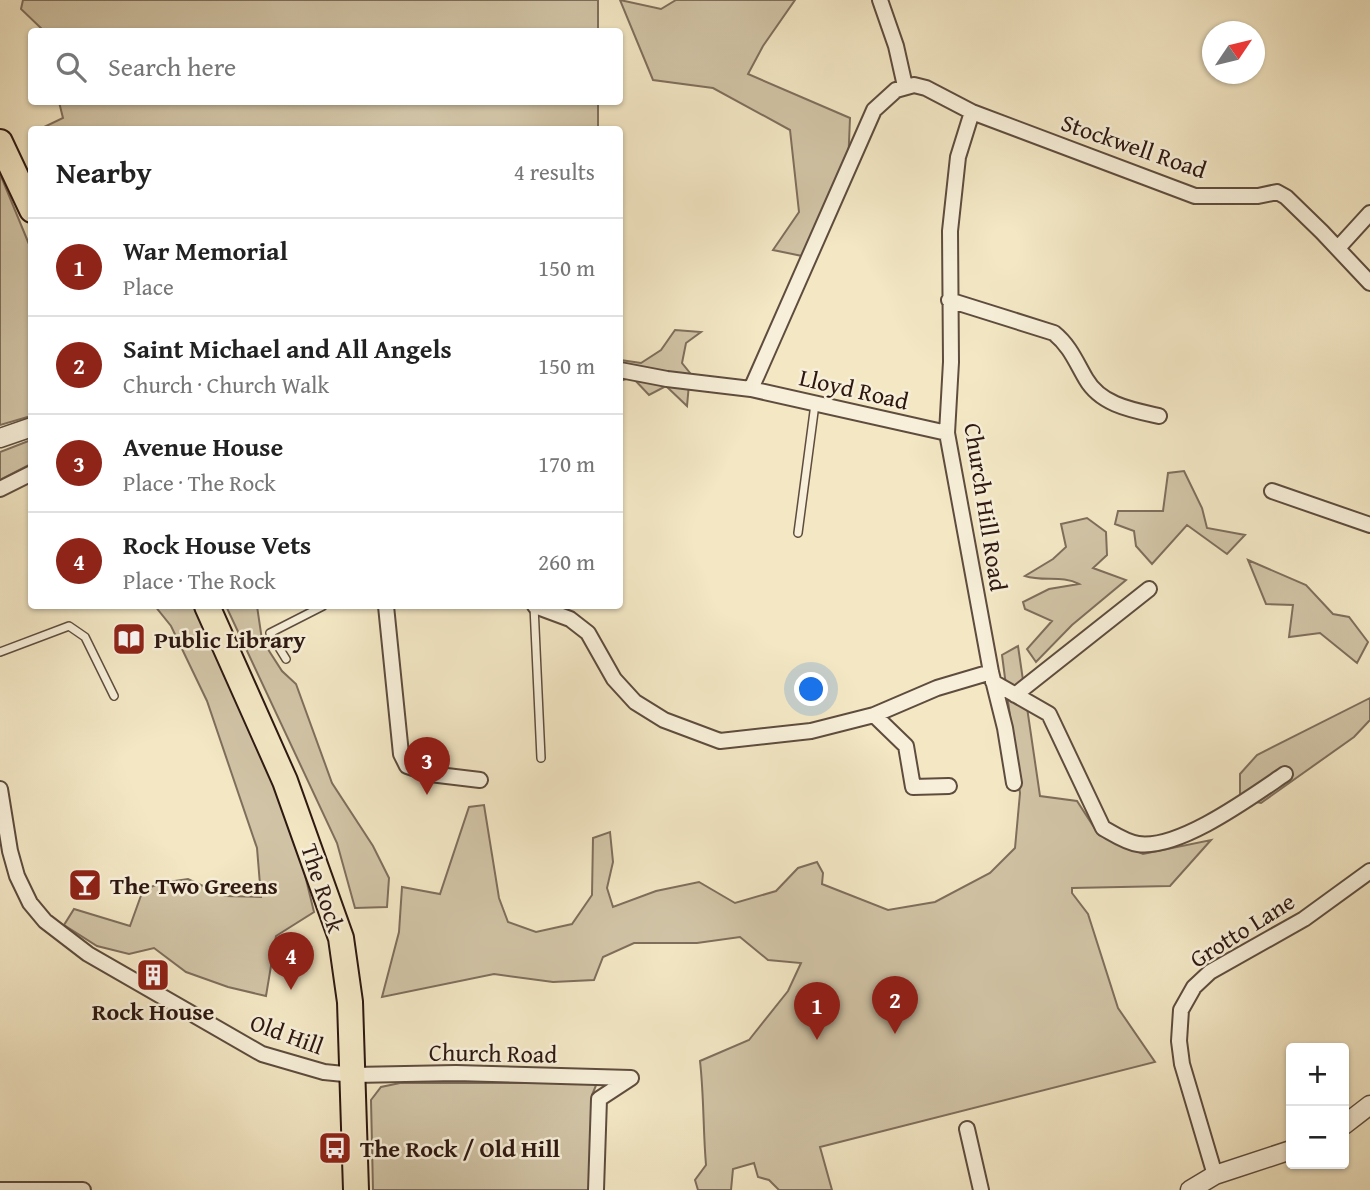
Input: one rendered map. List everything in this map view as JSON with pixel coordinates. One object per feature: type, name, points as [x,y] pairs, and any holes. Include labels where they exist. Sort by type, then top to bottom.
[{"type":"highway","points":[[0,142],[28,202]]},
{"type":"highway","name":"The Rock","points":[[208,609],[285,781],[341,938],[350,1002],[356,1190]]},
{"type":"street","points":[[623,371],[751,389],[874,110],[885,97],[905,86],[880,0]]},
{"type":"street","name":"Stockwell Road","points":[[905,86],[926,88],[972,112],[1195,196],[1258,196],[1277,192],[1286,197],[1338,248],[1370,284]]},
{"type":"street","name":"Church Hill Road","points":[[972,112],[958,157],[950,231],[951,362],[947,433],[1014,783]]},
{"type":"street","points":[[1338,248],[1370,213]]},
{"type":"street","points":[[950,300],[1055,333],[1065,342],[1092,389],[1121,407],[1159,416]]},
{"type":"street","name":"Lloyd Road","points":[[751,389],[947,433]]},
{"type":"street","points":[[0,438],[28,428]]},
{"type":"street","points":[[0,489],[28,475]]},
{"type":"street","points":[[1272,491],[1370,525]]},
{"type":"street","points":[[1015,695],[1149,589]]},
{"type":"street","points":[[386,609],[401,754],[407,766],[430,774],[480,780]]},
{"type":"street","points":[[542,609],[570,619],[588,633],[614,679],[635,702],[664,720],[720,741],[811,731],[874,715],[937,688],[992,677],[1015,695],[1049,714],[1103,828],[1119,838],[1140,844],[1184,836],[1285,774]]},
{"type":"street","points":[[874,715],[906,746],[913,787],[948,786]]},
{"type":"street","name":"Old Hill","points":[[0,789],[5,853],[30,903],[45,920],[88,954],[262,1054],[324,1072],[354,1075]]},
{"type":"street","name":"Grotto Lane","points":[[1215,1175],[1182,1065],[1178,1041],[1181,1010],[1194,987],[1210,972],[1304,919],[1370,871]]},
{"type":"street","name":"Church Road","points":[[354,1075],[456,1073],[631,1078],[599,1099],[596,1190]]},
{"type":"street","points":[[1349,1121],[1370,1105]]},
{"type":"street","points":[[967,1129],[981,1190]]},
{"type":"street","points":[[1189,1190],[1215,1175],[1286,1152]]},
{"type":"street","points":[[0,1190],[83,1190]]},
{"type":"lane","points":[[798,533],[815,403]]},
{"type":"lane","points":[[286,659],[271,633],[317,609]]},
{"type":"lane","points":[[534,609],[541,758]]},
{"type":"lane","points":[[0,652],[69,626],[85,637],[114,696]]},
{"type":"shaded area","points":[[23,0],[598,0],[598,28],[41,28],[21,9]]},
{"type":"shaded area","points":[[620,0],[661,9],[676,0],[795,0],[763,46],[748,74],[850,118],[848,166],[807,257],[773,250],[799,212],[790,130],[713,88],[653,80]]},
{"type":"shaded area","points":[[60,105],[598,105],[598,126],[46,126],[63,118]]},
{"type":"shaded area","points":[[0,174],[28,242],[28,417],[0,425]]},
{"type":"shaded area","points":[[675,330],[701,332],[686,343],[682,363],[690,373],[687,406],[666,386],[649,395],[632,377],[623,380],[623,360],[641,363],[661,350]]},
{"type":"shaded area","points":[[28,441],[28,466],[0,480],[0,452]]},
{"type":"shaded area","points":[[1184,471],[1202,508],[1207,528],[1245,535],[1227,554],[1187,525],[1152,564],[1136,546],[1134,531],[1115,524],[1118,511],[1163,511],[1168,473]]},
{"type":"shaded area","points":[[1087,518],[1106,532],[1107,555],[1093,568],[1126,580],[1072,625],[1036,662],[1027,649],[1052,621],[1025,609],[1023,602],[1049,589],[1079,584],[1025,576],[1053,559],[1066,547],[1061,524]]},
{"type":"shaded area","points":[[1248,560],[1306,585],[1333,614],[1349,617],[1368,642],[1357,663],[1320,633],[1289,637],[1293,605],[1266,604]]},
{"type":"shaded area","points":[[157,609],[204,609],[293,826],[314,912],[276,936],[266,996],[228,987],[186,972],[154,948],[129,954],[97,946],[64,925],[74,909],[130,926],[143,890],[161,883],[188,879],[225,896],[261,897],[257,848],[207,701],[171,626]]},
{"type":"shaded area","points":[[227,609],[257,609],[262,640],[282,671],[296,684],[332,783],[373,846],[389,878],[387,907],[355,908],[337,843]]},
{"type":"shaded area","points":[[1018,646],[1040,796],[1077,801],[1099,835],[1143,854],[1211,840],[1170,886],[1072,888],[1072,893],[1088,914],[1118,1008],[1155,1062],[820,1147],[832,1190],[779,1190],[769,1180],[758,1177],[754,1163],[733,1169],[731,1190],[698,1190],[695,1180],[706,1165],[700,1061],[749,1040],[788,991],[801,963],[768,960],[740,937],[697,943],[634,943],[603,957],[594,980],[553,982],[494,974],[382,997],[399,932],[402,887],[440,894],[469,807],[484,805],[499,898],[508,922],[536,932],[572,924],[592,895],[593,838],[610,832],[613,862],[607,888],[613,907],[656,891],[699,882],[735,903],[776,891],[798,868],[817,862],[823,873],[822,884],[888,910],[935,902],[990,873],[1015,848],[1020,793],[1002,655]]},
{"type":"shaded area","points":[[1370,698],[1370,720],[1354,737],[1261,803],[1240,799],[1240,774],[1257,755]]},
{"type":"shaded area","points":[[400,1083],[597,1083],[592,1095],[592,1190],[373,1190],[371,1100],[381,1087]]},
{"type":"place","name":"Public Library","points":[[129,639]]},
{"type":"place","name":"Avenue House","points":[[427,795]]},
{"type":"place","name":"The Two Greens","points":[[85,885]]},
{"type":"place","name":"Rock House","points":[[153,975]]},
{"type":"place","name":"Rock House Vets","points":[[291,990]]},
{"type":"place","name":"Saint Michael and All Angels","points":[[895,1034]]},
{"type":"place","name":"War Memorial","points":[[817,1040]]},
{"type":"place","name":"The Rock / Old Hill","points":[[335,1148]]}]
